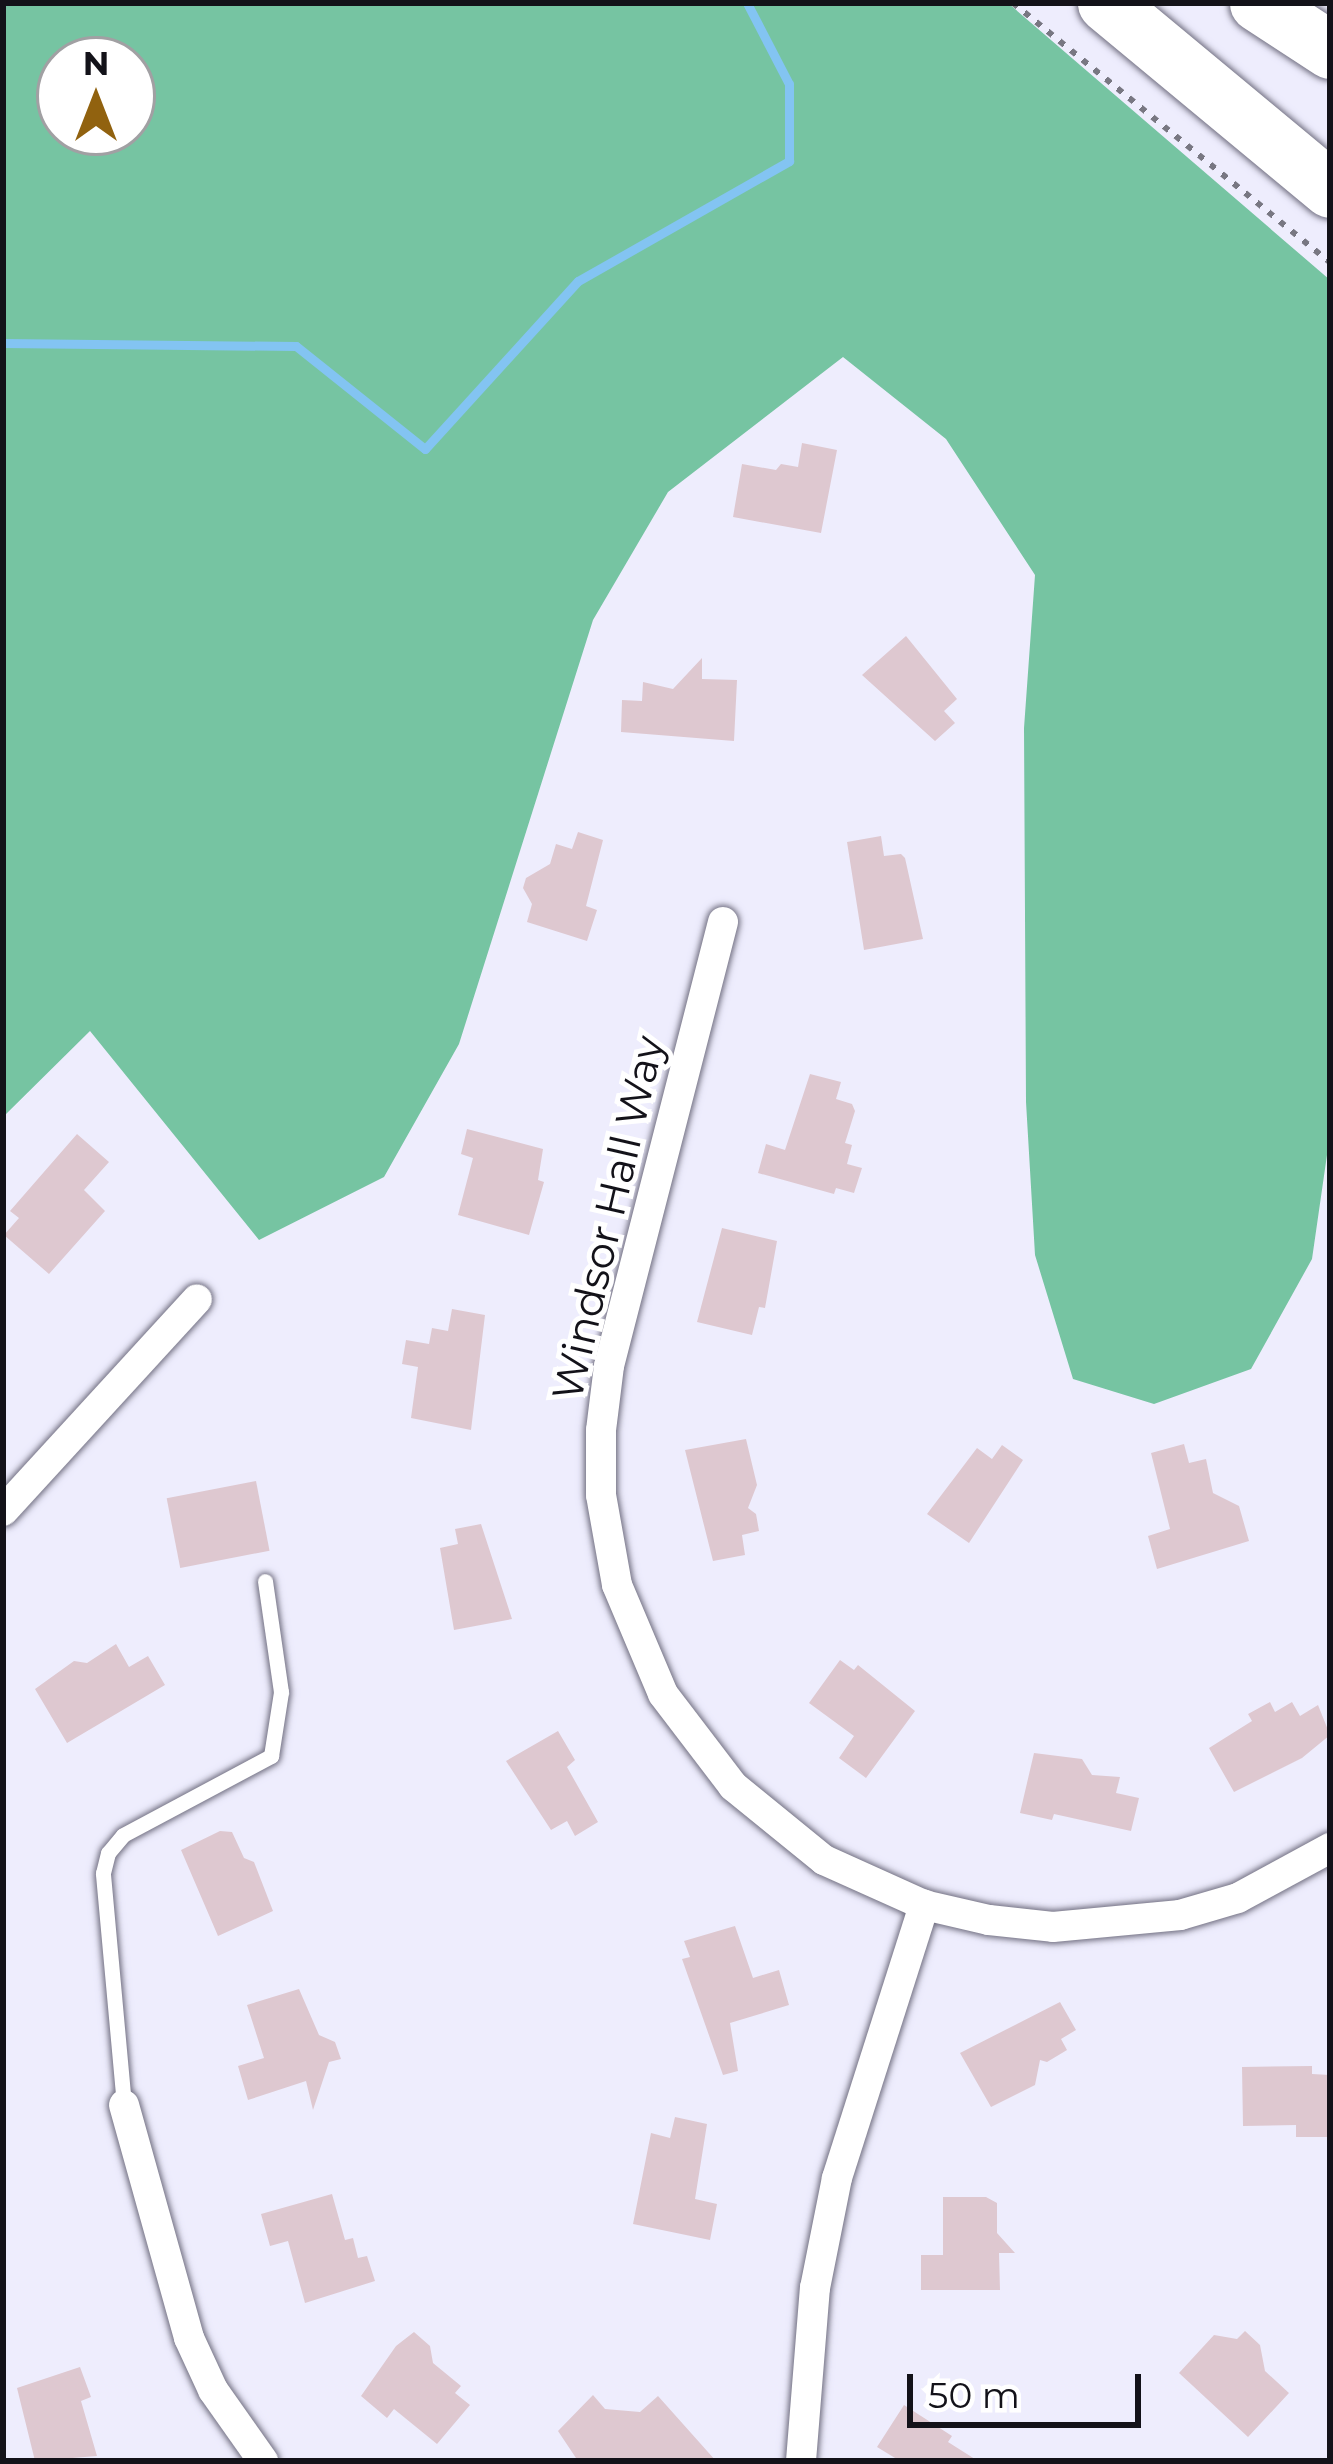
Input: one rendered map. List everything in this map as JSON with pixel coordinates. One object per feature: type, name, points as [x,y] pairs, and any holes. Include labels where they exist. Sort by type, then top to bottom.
[{"type":"highway","points":[[1106,3],[1330,189]]},
{"type":"highway","points":[[1258,3],[1330,50]]},
{"type":"street","name":"Windsor Hall Way","points":[[723,922],[609,1366],[601,1430],[605,1530],[637,1643],[696,1743],[777,1826],[824,1860],[924,1905],[988,1920],[1117,1924],[1238,1898],[1330,1847]]},
{"type":"street","points":[[3,1511],[197,1299]]},
{"type":"street","points":[[801,2461],[815,2288],[837,2178],[924,1905]]},
{"type":"street","points":[[124,2105],[189,2338],[213,2390],[262,2461]]},
{"type":"lane","points":[[124,2105],[103,1873],[108,1853],[123,1834],[271,1756],[281,1692],[265,1581]]},
{"type":"path","points":[[1013,3],[1330,262]]},
{"type":"green space","points":[[3,3],[1008,3],[1330,280],[1327,1155],[1312,1259],[1251,1369],[1154,1404],[1073,1379],[1035,1255],[1026,1102],[1024,728],[1035,575],[946,439],[843,357],[668,492],[593,620],[459,1044],[384,1177],[259,1240],[90,1031],[3,1117]]},
{"type":"building","points":[[802,443],[837,450],[821,533],[733,517],[742,464],[776,470],[781,464],[798,467]]},
{"type":"building","points":[[906,636],[957,699],[944,711],[955,723],[935,741],[862,675]]},
{"type":"building","points":[[702,658],[702,679],[737,680],[734,741],[621,732],[622,700],[642,701],[643,682],[673,689]]},
{"type":"building","points":[[578,832],[603,840],[586,906],[597,910],[587,941],[527,922],[532,904],[523,888],[526,878],[550,864],[556,844],[572,849]]},
{"type":"building","points":[[881,836],[884,856],[901,854],[905,858],[923,939],[864,950],[847,842]]},
{"type":"building","points":[[810,1074],[841,1082],[836,1099],[852,1104],[855,1111],[845,1143],[852,1145],[847,1164],[862,1168],[854,1193],[836,1188],[834,1194],[758,1173],[766,1144],[785,1150]]},
{"type":"building","points":[[467,1129],[543,1149],[538,1180],[544,1182],[529,1235],[458,1215],[473,1158],[461,1154]]},
{"type":"building","points":[[77,1134],[109,1162],[84,1190],[105,1211],[49,1274],[4,1235],[19,1218],[10,1211]]},
{"type":"building","points":[[722,1228],[777,1241],[765,1308],[759,1307],[752,1335],[697,1322]]},
{"type":"building","points":[[452,1309],[485,1315],[471,1430],[411,1418],[418,1367],[402,1364],[406,1340],[429,1344],[432,1328],[448,1331]]},
{"type":"building","points":[[746,1439],[757,1485],[748,1508],[756,1514],[759,1531],[742,1535],[745,1555],[713,1561],[685,1450]]},
{"type":"building","points":[[1184,1444],[1189,1463],[1206,1459],[1213,1493],[1239,1506],[1249,1541],[1157,1569],[1148,1536],[1170,1529],[1151,1453]]},
{"type":"building","points":[[1002,1445],[1023,1460],[969,1543],[927,1514],[977,1448],[992,1459]]},
{"type":"building","points":[[256,1481],[270,1551],[180,1568],[167,1498]]},
{"type":"building","points":[[481,1524],[512,1619],[454,1630],[440,1548],[458,1544],[455,1529]]},
{"type":"building","points":[[116,1644],[129,1667],[148,1656],[165,1685],[67,1743],[35,1689],[74,1661],[87,1663]]},
{"type":"building","points":[[840,1660],[854,1670],[858,1665],[915,1711],[866,1778],[839,1758],[854,1736],[809,1703]]},
{"type":"building","points":[[1270,1702],[1275,1712],[1292,1702],[1300,1716],[1318,1705],[1330,1735],[1302,1758],[1234,1792],[1209,1748],[1252,1721],[1248,1714]]},
{"type":"building","points":[[558,1731],[575,1760],[567,1767],[598,1822],[575,1836],[567,1821],[551,1830],[506,1761]]},
{"type":"building","points":[[1034,1753],[1082,1759],[1092,1775],[1120,1777],[1116,1793],[1139,1798],[1131,1831],[1054,1814],[1052,1820],[1020,1813]]},
{"type":"building","points":[[220,1831],[232,1832],[244,1858],[254,1862],[273,1911],[218,1936],[181,1850]]},
{"type":"building","points":[[735,1926],[753,1978],[779,1970],[789,2005],[730,2023],[738,2071],[723,2075],[682,1959],[690,1957],[684,1941]]},
{"type":"building","points":[[299,1989],[319,2035],[335,2042],[341,2059],[329,2062],[313,2110],[306,2081],[248,2100],[238,2066],[264,2058],[247,2005]]},
{"type":"building","points":[[1060,2002],[1076,2030],[1061,2039],[1067,2050],[1047,2062],[1040,2060],[1035,2085],[991,2107],[960,2053]]},
{"type":"building","points":[[1312,2066],[1312,2074],[1330,2075],[1330,2137],[1296,2137],[1296,2125],[1243,2126],[1242,2067]]},
{"type":"building","points":[[675,2117],[707,2124],[695,2199],[717,2204],[710,2240],[633,2224],[651,2133],[670,2138]]},
{"type":"building","points":[[332,2194],[345,2240],[353,2238],[358,2258],[367,2256],[375,2281],[305,2303],[288,2241],[270,2246],[261,2214]]},
{"type":"building","points":[[943,2197],[986,2197],[997,2203],[997,2233],[1015,2253],[999,2253],[1000,2290],[921,2290],[921,2255],[943,2255]]},
{"type":"building","points":[[1245,2331],[1260,2345],[1265,2371],[1289,2393],[1248,2437],[1179,2373],[1214,2335],[1237,2339]]},
{"type":"building","points":[[414,2332],[430,2346],[433,2363],[461,2386],[455,2393],[470,2405],[437,2444],[394,2409],[387,2418],[361,2396],[396,2346]]},
{"type":"building","points":[[80,2367],[91,2397],[81,2401],[97,2456],[35,2461],[17,2388]]},
{"type":"building","points":[[593,2395],[605,2409],[640,2412],[658,2396],[716,2461],[578,2461],[558,2431]]},
{"type":"building","points":[[904,2405],[952,2436],[948,2442],[978,2461],[900,2461],[877,2447]]},
{"type":"waterway","points":[[3,343],[296,346],[425,449],[578,281],[789,161],[789,84],[747,3]]}]
